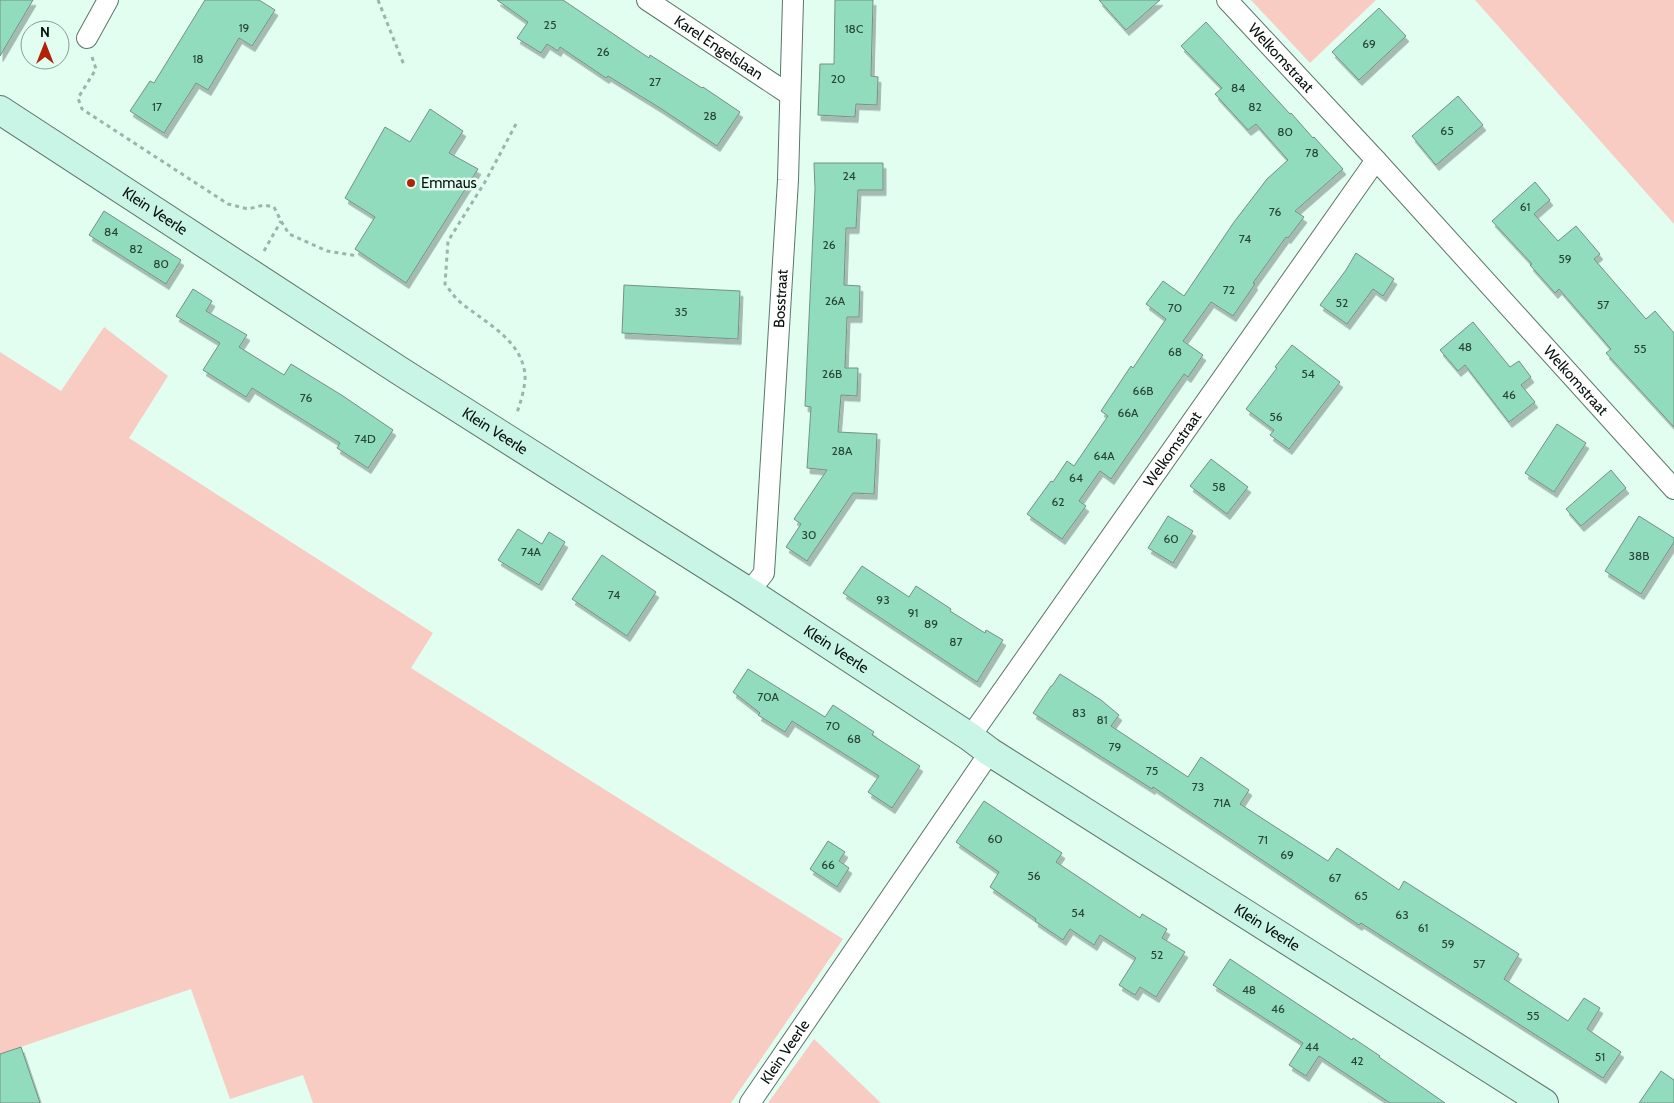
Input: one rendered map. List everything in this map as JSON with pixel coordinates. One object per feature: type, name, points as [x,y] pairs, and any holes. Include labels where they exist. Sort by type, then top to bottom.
[{"type":"main road","name":"Klein Veerle","points":[[0,110],[508,440],[749,592],[980,744],[1544,1103]]},
{"type":"street","points":[[87,38],[108,0]]},
{"type":"street","name":"Karel Engelslaan","points":[[647,0],[790,95]]},
{"type":"street","name":"Bosstraat","points":[[749,592],[764,573],[788,180],[793,0]]},
{"type":"street","name":"Welkomstraat","points":[[1227,0],[1376,160],[1674,489]]},
{"type":"street","name":"Welkomstraat","points":[[980,744],[1376,160]]},
{"type":"street","name":"Klein Veerle","points":[[750,1103],[980,744]]},
{"type":"path","points":[[378,0],[404,64]]},
{"type":"path","points":[[87,38],[96,69],[78,98],[82,109],[228,204],[248,209],[264,205],[274,207],[280,221],[289,234],[326,251],[358,256]]},
{"type":"path","points":[[508,440],[520,403],[525,375],[520,355],[496,329],[458,300],[445,284],[448,241],[516,124]]},
{"type":"path","points":[[252,274],[280,221]]},
{"type":"shaded area","points":[[1251,0],[1376,0],[1310,63]]},
{"type":"shaded area","points":[[1475,0],[1674,0],[1674,224]]},
{"type":"shaded area","points":[[104,327],[168,376],[129,438],[433,633],[411,668],[843,939],[731,1103],[313,1103],[303,1075],[230,1099],[191,989],[0,1054],[0,352],[61,391]]},
{"type":"shaded area","points":[[814,1039],[881,1103],[768,1103]]},
{"type":"building","points":[[0,0],[33,0],[20,20],[0,56]]},
{"type":"building","points":[[205,0],[259,0],[275,10],[252,46],[239,38],[208,90],[196,83],[164,133],[130,111],[150,81],[154,83]]},
{"type":"building","points":[[497,0],[563,0],[649,58],[650,55],[740,112],[717,146],[660,108],[608,76],[606,78],[560,47],[558,51],[547,44],[541,53],[517,38],[528,22]]},
{"type":"building","points":[[835,0],[873,0],[871,76],[878,77],[877,105],[856,104],[855,117],[818,115],[820,64],[834,64]]},
{"type":"building","points":[[1099,0],[1160,0],[1126,30]]},
{"type":"building","points":[[1379,8],[1406,36],[1359,80],[1332,52]]},
{"type":"building","points":[[1206,22],[1343,169],[1295,211],[1304,217],[1288,238],[1286,237],[1253,283],[1255,284],[1233,316],[1211,302],[1183,341],[1203,355],[1188,377],[1184,374],[1111,479],[1100,471],[1079,501],[1086,506],[1062,539],[1027,514],[1067,461],[1074,466],[1108,416],[1101,411],[1166,319],[1146,304],[1163,281],[1184,296],[1234,222],[1267,179],[1288,160],[1256,124],[1248,130],[1215,94],[1222,88],[1181,46]]},
{"type":"building","points":[[1458,96],[1483,125],[1436,165],[1412,136]]},
{"type":"building","name":"Emmaus","points":[[430,109],[463,131],[449,153],[478,169],[406,283],[355,249],[375,217],[345,198],[385,127],[410,142]]},
{"type":"building","points":[[814,163],[883,163],[883,190],[858,190],[856,228],[846,228],[844,285],[860,286],[859,317],[847,317],[845,368],[858,368],[857,396],[841,395],[838,432],[877,434],[874,494],[853,493],[807,561],[786,547],[801,524],[794,519],[827,470],[807,468],[811,407],[805,406],[815,189]]},
{"type":"building","points":[[1535,182],[1550,200],[1534,214],[1558,241],[1576,226],[1600,254],[1594,259],[1646,319],[1655,311],[1674,333],[1674,427],[1606,353],[1611,349],[1559,289],[1555,293],[1530,265],[1532,264],[1492,221]]},
{"type":"building","points":[[104,211],[181,260],[166,284],[89,235]]},
{"type":"building","points":[[1356,253],[1394,279],[1383,296],[1373,289],[1347,324],[1320,305]]},
{"type":"building","points":[[624,285],[740,291],[738,339],[622,333]]},
{"type":"building","points":[[193,289],[212,301],[206,311],[247,335],[239,347],[284,375],[291,364],[393,430],[368,468],[337,448],[340,443],[252,388],[246,397],[203,370],[220,343],[176,316]]},
{"type":"building","points":[[1473,322],[1510,367],[1519,361],[1531,377],[1521,385],[1535,402],[1509,422],[1465,365],[1458,371],[1440,350]]},
{"type":"building","points":[[1292,345],[1340,382],[1289,449],[1270,435],[1274,430],[1246,409]]},
{"type":"building","points":[[1557,424],[1586,443],[1554,492],[1525,473]]},
{"type":"building","points":[[1211,459],[1248,487],[1227,514],[1190,486]]},
{"type":"building","points":[[1611,470],[1626,488],[1581,526],[1566,509]]},
{"type":"building","points":[[1168,516],[1193,531],[1173,563],[1148,548]]},
{"type":"building","points":[[1639,516],[1674,538],[1674,542],[1641,594],[1605,571]]},
{"type":"building","points":[[518,529],[542,544],[549,532],[565,542],[539,585],[498,560]]},
{"type":"building","points":[[602,555],[656,592],[627,636],[572,599]]},
{"type":"building","points":[[862,566],[909,597],[916,586],[951,609],[950,611],[985,633],[986,630],[1003,640],[977,682],[843,593]]},
{"type":"building","points":[[748,669],[825,717],[833,705],[874,732],[872,735],[920,766],[892,808],[868,792],[879,776],[792,721],[785,732],[758,715],[760,713],[733,692]]},
{"type":"building","points":[[1060,674],[1101,700],[1119,715],[1111,726],[1188,777],[1201,757],[1249,790],[1240,804],[1328,861],[1337,848],[1399,890],[1404,881],[1519,954],[1504,979],[1568,1021],[1584,998],[1600,1008],[1587,1029],[1621,1052],[1603,1078],[1361,923],[1359,925],[1153,787],[1152,789],[1033,713]]},
{"type":"building","points":[[984,801],[1062,853],[1056,862],[1140,918],[1142,914],[1167,929],[1162,938],[1185,952],[1156,997],[1140,987],[1135,995],[1119,985],[1136,958],[1100,935],[1094,945],[1070,929],[1063,940],[990,887],[999,872],[956,842]]},
{"type":"building","points":[[828,841],[845,852],[839,861],[849,868],[837,887],[810,869]]},
{"type":"building","points":[[1230,959],[1352,1040],[1353,1038],[1380,1056],[1445,1103],[1390,1103],[1319,1056],[1306,1076],[1289,1065],[1303,1043],[1213,985]]},
{"type":"building","points":[[21,1047],[40,1103],[0,1103],[0,1054]]},
{"type":"building","points":[[1661,1071],[1674,1080],[1674,1103],[1639,1103]]},
{"type":"place","name":"Emmaus","points":[[411,183]]}]
